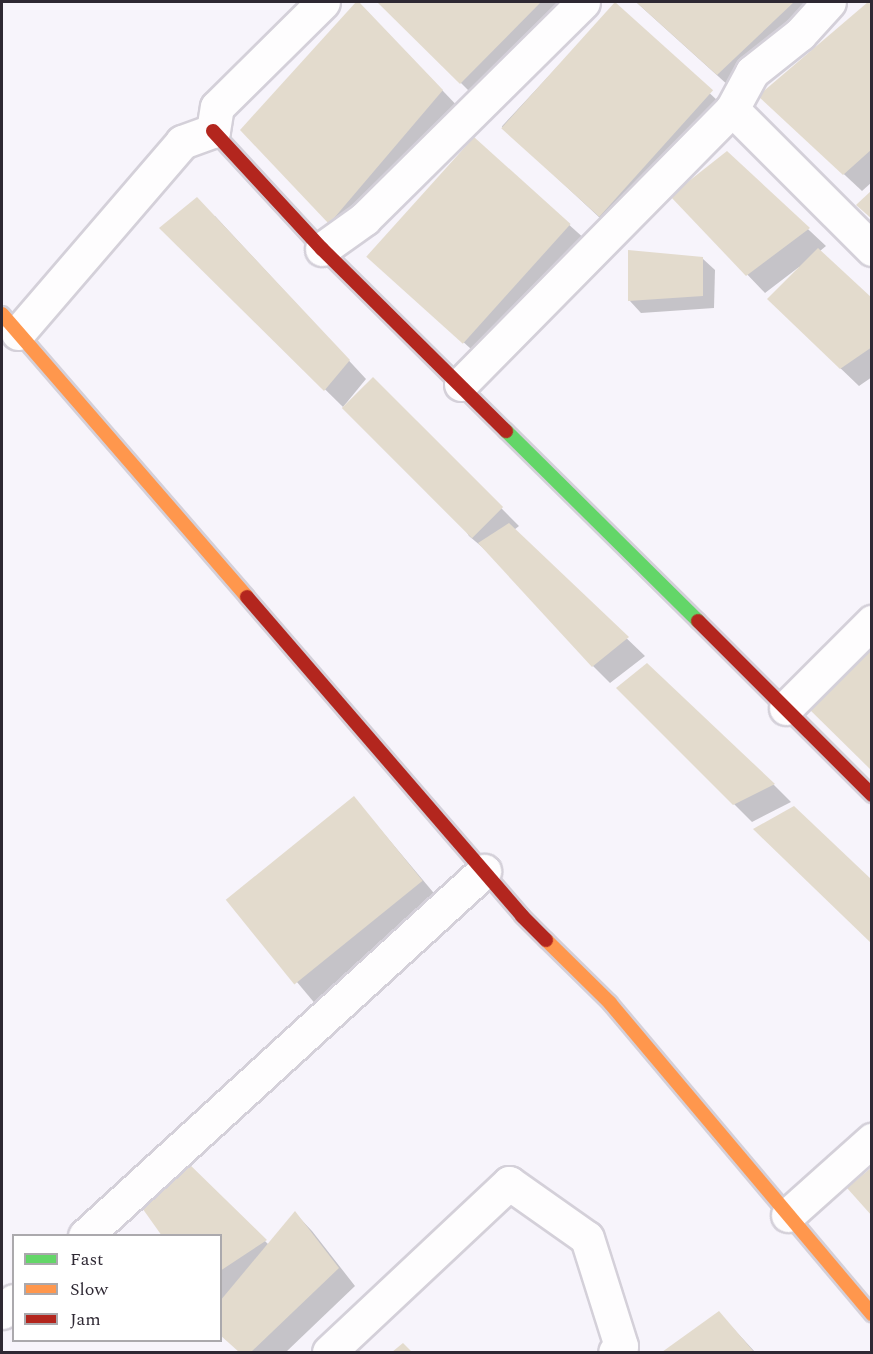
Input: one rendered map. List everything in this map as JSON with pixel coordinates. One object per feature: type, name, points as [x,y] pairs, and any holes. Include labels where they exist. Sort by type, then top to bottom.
[{"type":"main road","points":[[213,131],[322,249],[461,384],[872,795]]},
{"type":"main road","points":[[10,323],[522,916],[610,1003],[872,1314]]},
{"type":"street","points":[[10,323],[183,142],[213,131],[217,107],[322,2]]},
{"type":"street","points":[[322,249],[364,219],[582,2]]},
{"type":"street","points":[[461,384],[732,109],[752,72],[800,34],[829,2]]},
{"type":"street","points":[[732,109],[872,249]]},
{"type":"street","points":[[786,708],[872,622]]},
{"type":"street","points":[[87,1234],[484,871]]},
{"type":"street","points":[[788,1215],[872,1140]]},
{"type":"street","points":[[329,1353],[509,1183],[587,1238],[621,1346],[615,1353]]},
{"type":"building","points":[[356,2],[359,2],[443,90],[329,224],[240,130]]},
{"type":"building","points":[[377,2],[541,2],[460,84]]},
{"type":"building","points":[[615,2],[713,90],[599,217],[501,128]]},
{"type":"building","points":[[636,2],[794,2],[717,75]]},
{"type":"building","points":[[868,2],[872,2],[872,149],[843,175],[758,96]]},
{"type":"building","points":[[474,137],[571,224],[463,344],[366,257]]},
{"type":"building","points":[[727,151],[810,228],[746,276],[670,196]]},
{"type":"building","points":[[872,190],[872,219],[856,205]]},
{"type":"building","points":[[197,197],[350,360],[324,391],[159,228]]},
{"type":"building","points":[[818,248],[872,298],[872,347],[840,369],[767,299]]},
{"type":"building","points":[[628,250],[703,257],[703,296],[628,301]]},
{"type":"building","points":[[373,377],[503,507],[472,538],[342,408]]},
{"type":"building","points":[[509,523],[629,637],[592,667],[478,543]]},
{"type":"building","points":[[872,644],[872,771],[807,707]]},
{"type":"building","points":[[647,663],[775,784],[733,805],[616,688]]},
{"type":"building","points":[[354,796],[423,881],[294,985],[226,900]]},
{"type":"building","points":[[794,806],[872,880],[872,944],[753,829]]},
{"type":"building","points":[[185,1160],[267,1240],[222,1270],[222,1234],[161,1234],[140,1205]]},
{"type":"building","points":[[872,1167],[872,1216],[847,1188]]},
{"type":"building","points":[[295,1211],[339,1268],[251,1352],[239,1352],[222,1337],[222,1299]]},
{"type":"building","points":[[719,1311],[754,1352],[662,1352]]},
{"type":"building","points":[[403,1343],[412,1352],[392,1352]]},
{"type":"traffic: fast","points":[[506,431],[698,621]]},
{"type":"traffic: slow","points":[[2,314],[247,597]]},
{"type":"traffic: slow","points":[[546,940],[610,1003],[872,1314]]},
{"type":"traffic: jam","points":[[213,131],[322,249],[506,431]]},
{"type":"traffic: jam","points":[[247,597],[522,916],[546,940]]},
{"type":"traffic: jam","points":[[698,621],[872,795]]}]
